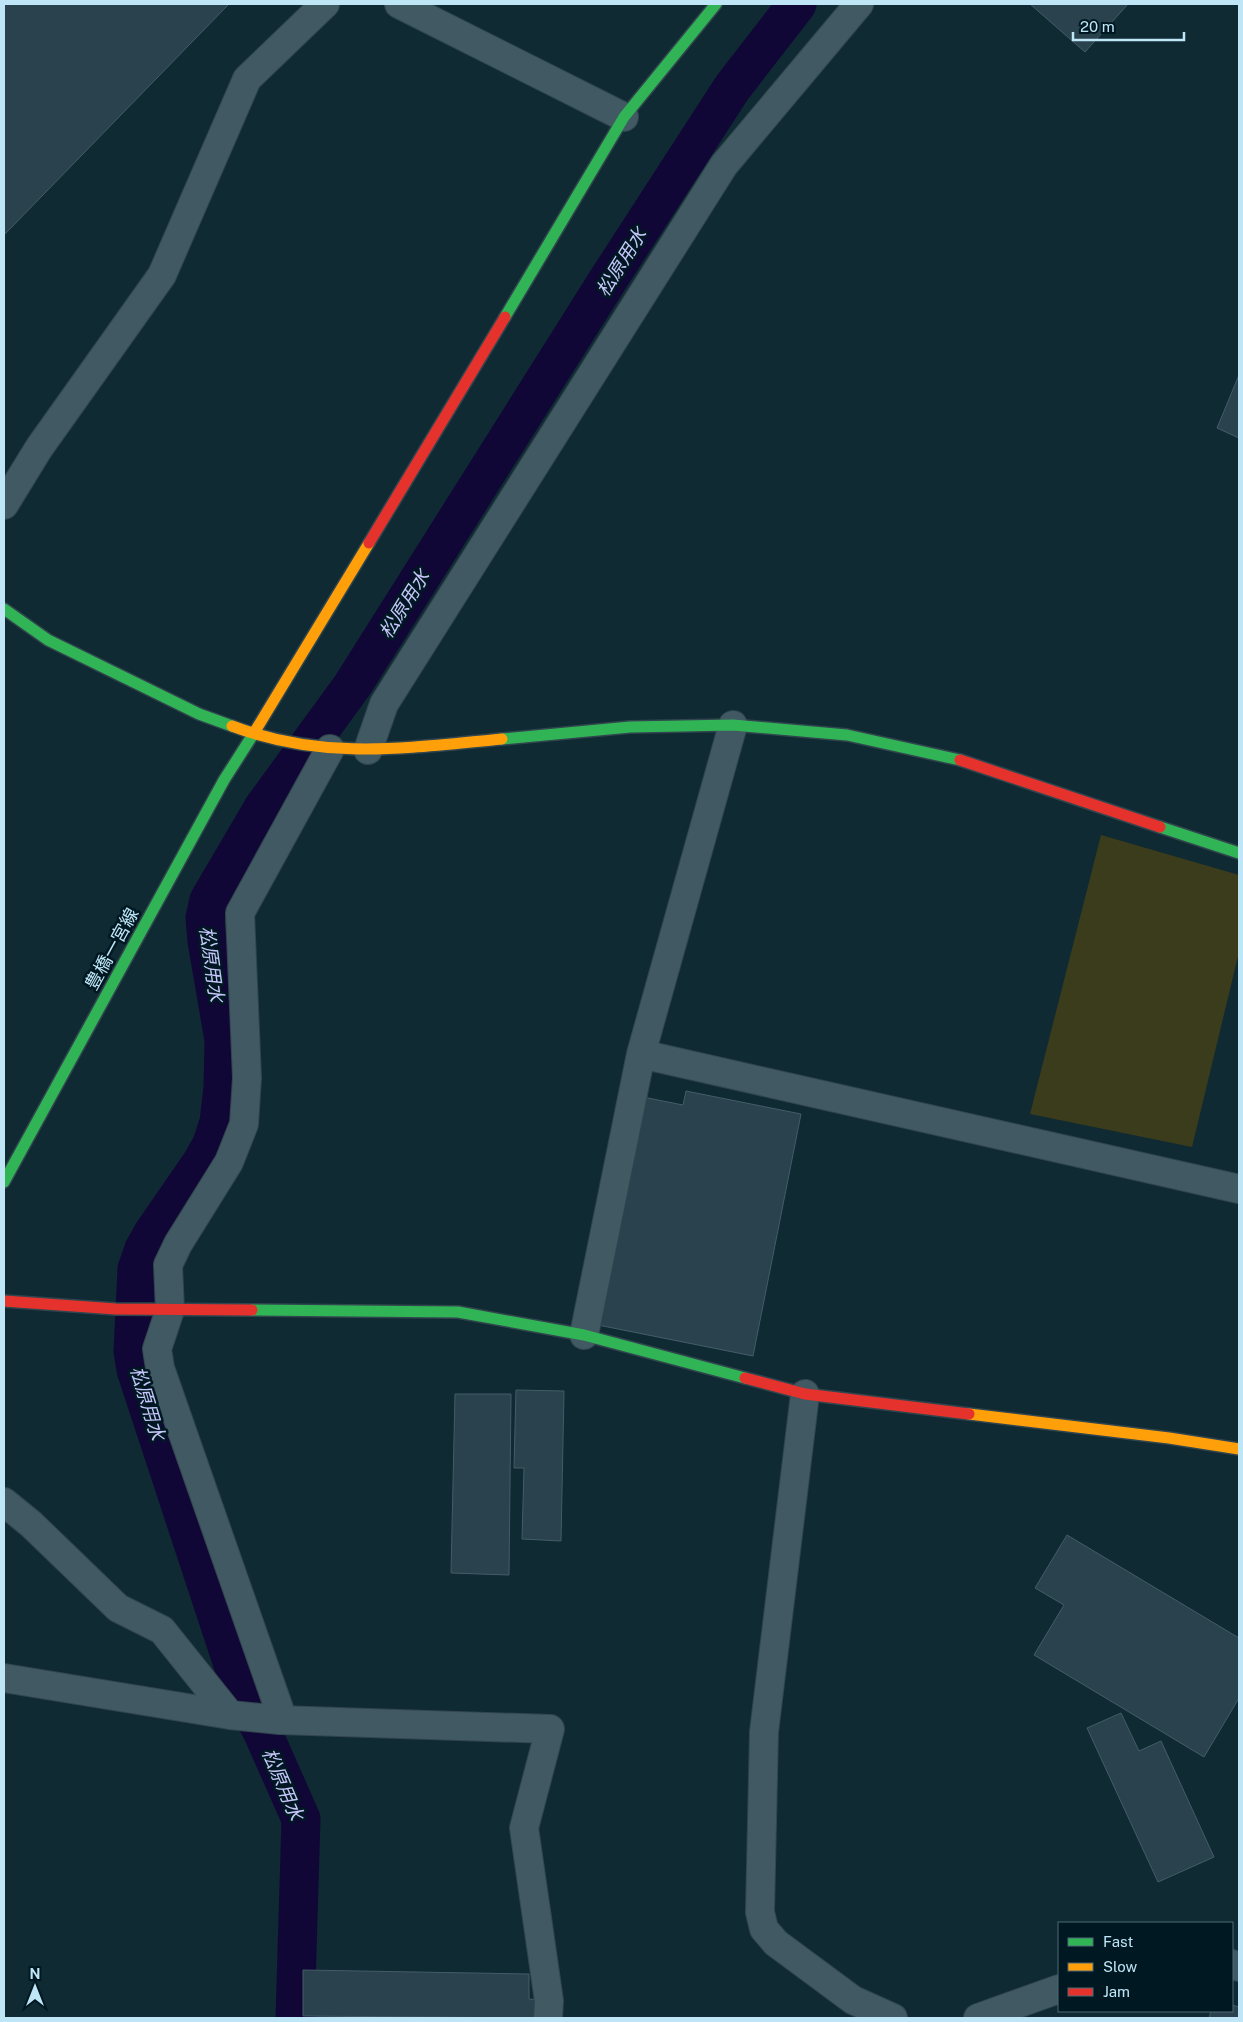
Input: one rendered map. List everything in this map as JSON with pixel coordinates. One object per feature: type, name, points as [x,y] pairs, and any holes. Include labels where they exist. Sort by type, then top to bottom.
[{"type":"street","points":[[4,505],[40,448],[162,275],[246,80],[325,4]]},
{"type":"street","points":[[399,4],[624,117]]},
{"type":"street","name":"豊橋一宮線","points":[[4,1182],[224,780],[286,682],[624,117],[716,4]]},
{"type":"street","points":[[368,750],[384,704],[724,165],[858,4]]},
{"type":"street","points":[[4,609],[48,640],[199,714],[253,734],[300,745],[328,749],[368,750],[630,727],[733,725],[847,735],[956,759],[1239,853]]},
{"type":"street","points":[[584,1335],[641,1054],[733,725]]},
{"type":"street","points":[[281,1720],[160,1368],[157,1349],[168,1266],[178,1244],[229,1162],[244,1124],[246,1078],[240,913],[328,749]]},
{"type":"street","points":[[641,1054],[1239,1189]]},
{"type":"street","points":[[4,1300],[116,1309],[458,1312],[584,1335],[805,1394],[1159,1436],[1239,1449]]},
{"type":"street","points":[[805,1394],[764,1732],[760,1912],[764,1929],[776,1943],[853,2000],[893,2018]]},
{"type":"street","points":[[4,1502],[31,1524],[118,1608],[162,1630],[232,1715]]},
{"type":"street","points":[[4,1678],[232,1715],[281,1720],[550,1730],[524,1828],[549,2001],[548,2018]]},
{"type":"street","points":[[978,2018],[1058,1989]]},
{"type":"green space","points":[[1101,835],[1239,875],[1239,952],[1192,1147],[1030,1114]]},
{"type":"building","points":[[4,4],[229,4],[4,235]]},
{"type":"building","points":[[1030,4],[1128,4],[1085,52]]},
{"type":"building","points":[[1239,375],[1239,438],[1217,428]]},
{"type":"building","points":[[686,1091],[801,1114],[753,1356],[598,1325],[643,1097],[683,1105]]},
{"type":"building","points":[[516,1390],[564,1391],[561,1541],[522,1539],[524,1468],[514,1468]]},
{"type":"building","points":[[455,1394],[511,1394],[509,1575],[451,1573]]},
{"type":"building","points":[[1067,1535],[1239,1638],[1239,1698],[1204,1757],[1034,1655],[1064,1605],[1035,1588]]},
{"type":"building","points":[[1121,1713],[1139,1751],[1161,1741],[1214,1857],[1158,1882],[1087,1728]]},
{"type":"building","points":[[303,1970],[529,1974],[529,1999],[540,2000],[540,2018],[303,2016]]},
{"type":"building","points":[[1233,2005],[1239,2007],[1239,2018],[1209,2018],[1211,2012],[1233,2012]]},
{"type":"waterway","name":"松原用水","points":[[295,2018],[301,1819],[263,1733],[244,1698],[136,1370],[133,1351],[137,1269],[144,1249],[202,1162],[212,1144],[219,1122],[223,1087],[224,1040],[207,941],[205,918],[209,900],[263,808],[352,686],[611,275],[732,88],[797,4]]},
{"type":"traffic: fast","points":[[505,317],[624,117],[716,4]]},
{"type":"traffic: fast","points":[[4,609],[48,640],[199,714],[232,726]]},
{"type":"traffic: fast","points":[[502,739],[630,727],[733,725],[847,735],[960,760]]},
{"type":"traffic: fast","points":[[4,1182],[224,780],[254,733]]},
{"type":"traffic: fast","points":[[1160,827],[1239,853]]},
{"type":"traffic: fast","points":[[252,1310],[458,1312],[584,1335],[745,1378]]},
{"type":"traffic: slow","points":[[254,733],[369,543]]},
{"type":"traffic: slow","points":[[232,726],[266,737],[333,748],[399,748],[502,739]]},
{"type":"traffic: slow","points":[[969,1414],[1169,1438],[1239,1449]]},
{"type":"traffic: jam","points":[[369,543],[505,317]]},
{"type":"traffic: jam","points":[[960,760],[1160,827]]},
{"type":"traffic: jam","points":[[4,1301],[116,1309],[252,1310]]},
{"type":"traffic: jam","points":[[745,1378],[805,1394],[969,1414]]}]
